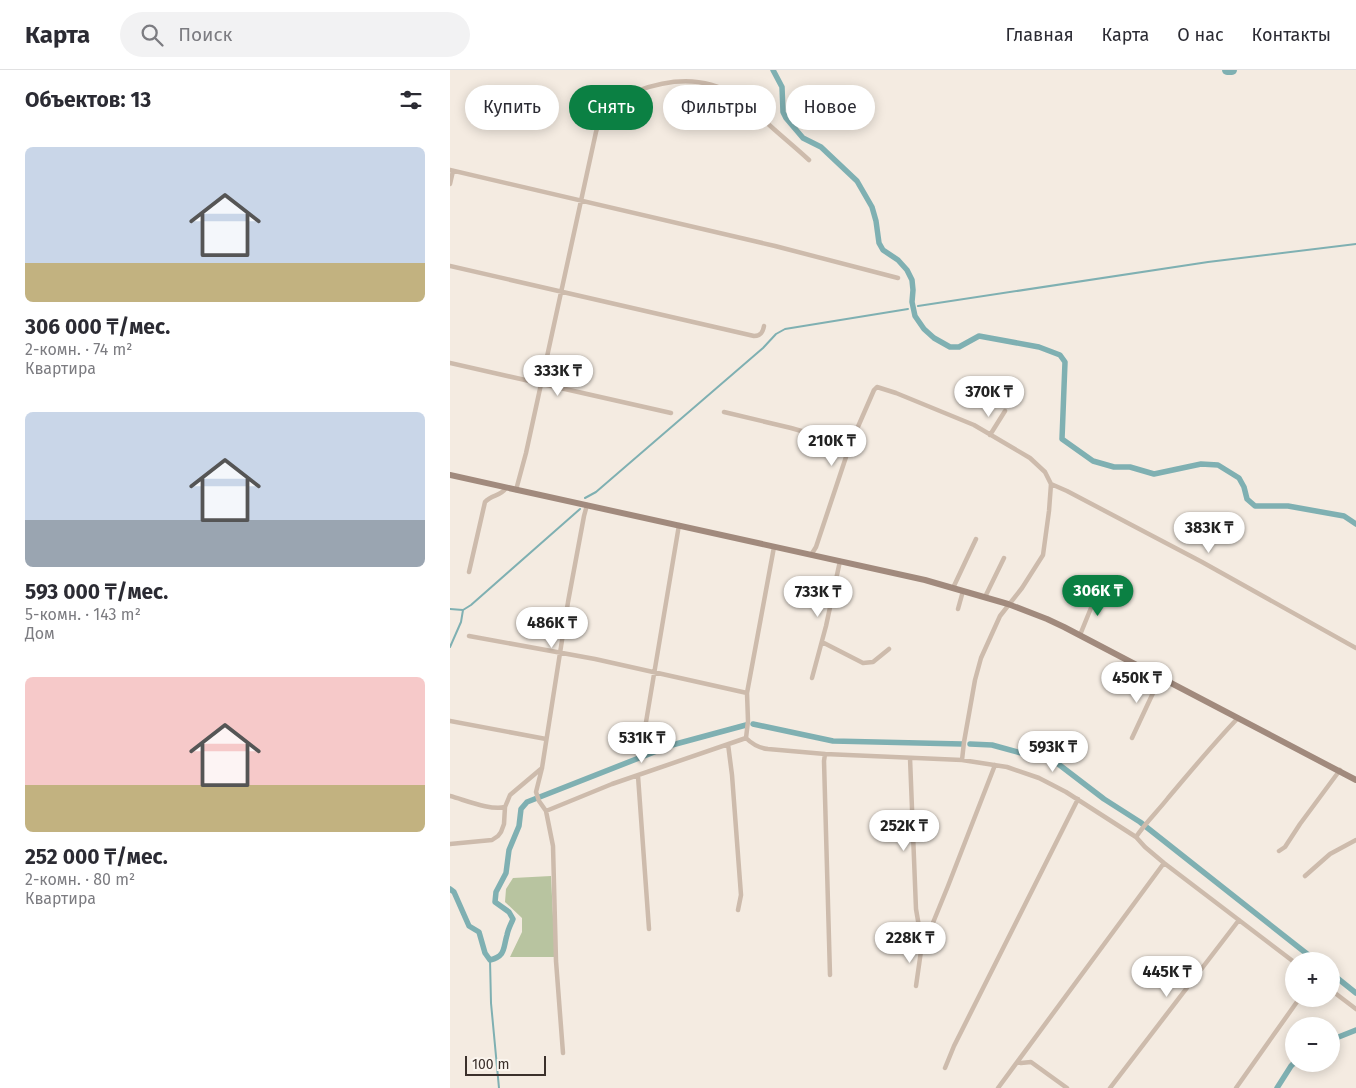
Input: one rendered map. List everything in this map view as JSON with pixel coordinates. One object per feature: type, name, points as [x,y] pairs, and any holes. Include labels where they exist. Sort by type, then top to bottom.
[{"type":"main road","points":[[450,475],[925,580],[1008,604],[1047,618],[1356,780]]},
{"type":"street","points":[[516,490],[526,453],[596,132],[602,114],[606,109],[616,101],[657,84],[681,81],[707,83],[727,91],[742,101],[810,160]]},
{"type":"street","points":[[463,173],[464,166]]},
{"type":"street","points":[[450,184],[452,170],[775,246],[898,278]]},
{"type":"street","points":[[450,266],[754,336],[762,334],[764,326]]},
{"type":"street","points":[[450,363],[671,413]]},
{"type":"street","points":[[811,555],[816,547],[850,445],[875,388],[879,387],[974,425],[1030,458],[1045,472],[1051,484],[1042,556],[1022,588],[1008,604],[996,625],[978,668],[962,760]]},
{"type":"street","points":[[990,435],[1005,411]]},
{"type":"street","points":[[724,412],[850,445]]},
{"type":"street","points":[[1051,484],[1194,557],[1356,648]]},
{"type":"street","points":[[469,572],[485,502],[489,498],[500,494],[506,488]]},
{"type":"street","points":[[563,1053],[556,952],[553,846],[546,811],[539,801],[537,794],[573,576],[587,505]]},
{"type":"street","points":[[646,722],[679,525]]},
{"type":"street","points":[[953,588],[976,539]]},
{"type":"street","points":[[746,738],[748,721],[747,693],[774,547]]},
{"type":"street","points":[[985,597],[1004,558]]},
{"type":"street","points":[[812,678],[840,561]]},
{"type":"street","points":[[958,609],[964,591]]},
{"type":"street","points":[[1080,635],[1093,604],[1101,591]]},
{"type":"street","points":[[469,636],[561,652],[747,693]]},
{"type":"street","points":[[822,642],[863,663],[874,662],[889,649]]},
{"type":"street","points":[[1132,738],[1160,678]]},
{"type":"street","points":[[1136,837],[1141,828],[1238,718]]},
{"type":"street","points":[[450,721],[546,739]]},
{"type":"street","points":[[546,811],[598,789],[746,738]]},
{"type":"street","points":[[746,738],[760,748],[825,754],[962,760],[1015,769],[1039,778],[1078,799],[1136,837],[1145,847],[1285,955]]},
{"type":"street","points":[[728,744],[741,895],[738,910]]},
{"type":"street","points":[[825,754],[830,975]]},
{"type":"street","points":[[910,758],[916,909],[922,944],[916,986]]},
{"type":"street","points":[[922,944],[930,930],[948,886],[995,765]]},
{"type":"street","points":[[450,844],[492,840],[498,836],[502,829],[505,807],[510,795],[542,768]]},
{"type":"street","points":[[1279,851],[1287,844],[1340,770]]},
{"type":"street","points":[[638,776],[649,929]]},
{"type":"street","points":[[450,796],[492,808],[505,807]]},
{"type":"street","points":[[945,1068],[954,1046],[1078,799]]},
{"type":"street","points":[[1305,876],[1330,854],[1356,840]]},
{"type":"street","points":[[998,1088],[1164,862]]},
{"type":"street","points":[[1110,1088],[1239,920]]},
{"type":"street","points":[[1340,997],[1356,1009]]},
{"type":"street","points":[[1236,1088],[1293,1007]]},
{"type":"street","points":[[1018,1062],[1031,1062],[1067,1088]]},
{"type":"green space","points":[[551,876],[555,957],[510,957],[522,932],[522,918],[505,902],[506,889],[513,878]]},
{"type":"waterway","points":[[773,70],[782,87],[783,112],[786,118],[803,138],[821,147],[857,181],[872,207],[879,243],[883,250],[898,260],[907,270],[912,280],[912,302],[915,316],[924,329],[934,338],[950,347],[959,347],[979,336],[1039,347],[1060,355],[1065,362],[1062,439],[1093,461],[1114,467],[1130,467],[1154,474],[1201,464],[1218,465],[1239,478],[1247,499],[1255,506],[1288,506],[1344,516],[1356,524]]},
{"type":"waterway","points":[[1227,70],[1232,70]]},
{"type":"waterway","points":[[918,306],[1208,262],[1356,244]]},
{"type":"waterway","points":[[585,498],[596,492],[763,348],[776,334],[785,329],[908,309]]},
{"type":"waterway","points":[[450,609],[463,610],[471,605],[580,509]]},
{"type":"waterway","points":[[450,647],[461,622],[463,610]]},
{"type":"waterway","points":[[753,724],[833,741],[962,744]]},
{"type":"waterway","points":[[450,889],[454,892],[469,926],[479,932],[485,953],[490,960],[499,956],[503,951],[513,919],[509,912],[495,902],[496,892],[506,873],[509,850],[519,826],[521,809],[527,802],[672,745],[746,725]]},
{"type":"waterway","points":[[970,744],[992,745],[1057,763],[1104,799],[1140,822],[1305,952]]},
{"type":"waterway","points":[[490,960],[491,1003],[499,1088]]},
{"type":"waterway","points":[[1340,980],[1356,993]]},
{"type":"waterway","points":[[1340,1036],[1356,1030]]},
{"type":"waterway","points":[[1277,1088],[1287,1072]]}]
